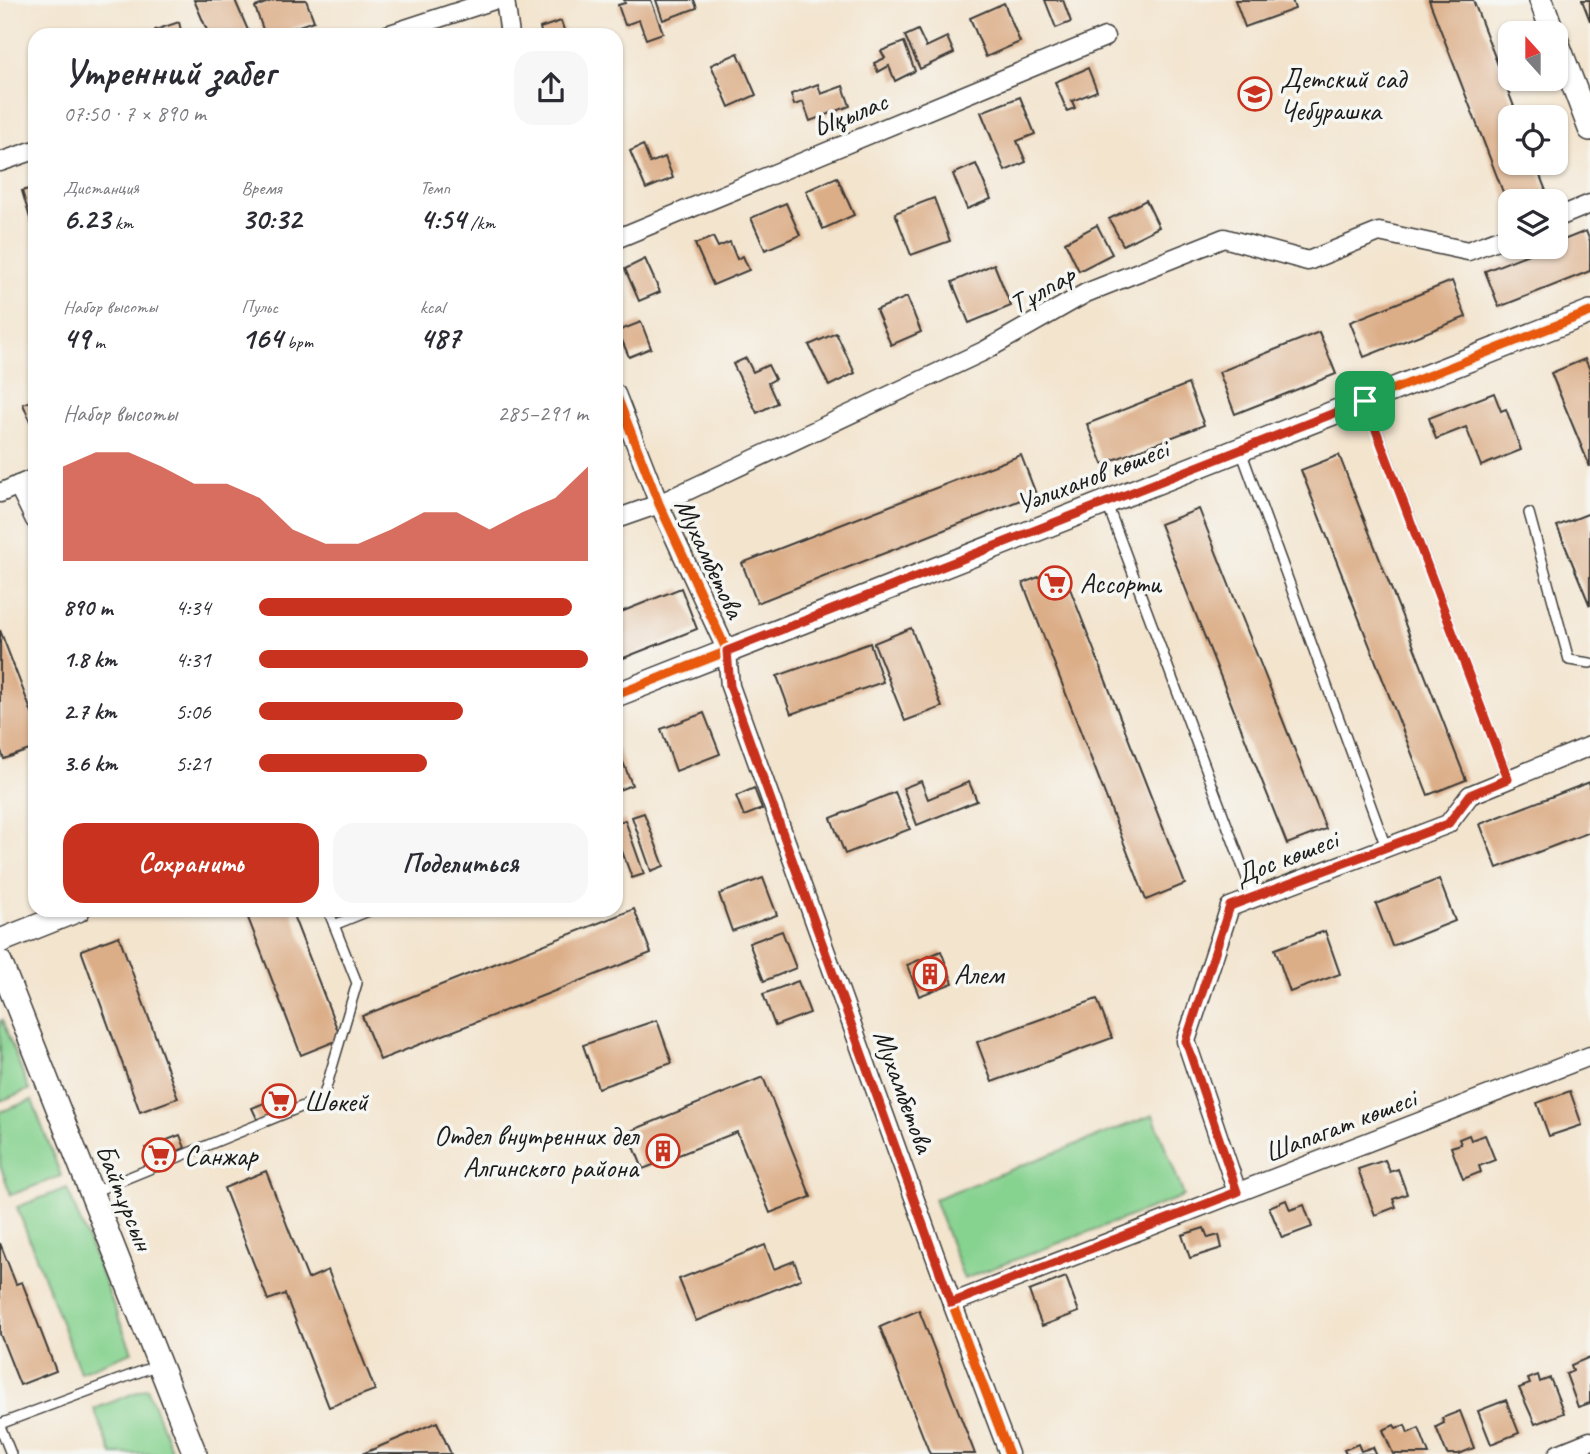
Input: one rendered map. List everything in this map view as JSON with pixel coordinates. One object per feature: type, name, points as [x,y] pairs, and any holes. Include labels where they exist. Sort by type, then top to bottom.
[{"type":"street","points":[[408,28],[494,0]]},
{"type":"street","points":[[505,0],[509,28]]},
{"type":"street","points":[[1541,0],[1549,21]]},
{"type":"street","name":"Ықылас","points":[[623,236],[1105,37]]},
{"type":"street","points":[[1568,71],[1590,129]]},
{"type":"street","points":[[0,162],[28,152]]},
{"type":"street","points":[[1568,213],[1590,204]]},
{"type":"street","name":"Тұлпар","points":[[623,517],[659,504],[984,351],[1086,293],[1224,238],[1308,261],[1379,232],[1468,251],[1498,240]]},
{"type":"street","name":"Уәлиханов көшесі","points":[[623,692],[1590,312]]},
{"type":"street","name":"Мухамбетова","points":[[623,412],[659,504],[727,651],[730,686],[951,1303],[1009,1454]]},
{"type":"street","points":[[0,493],[27,482]]},
{"type":"street","name":"Дос көшесі","points":[[1237,1192],[1186,1041],[1230,906],[1448,824],[1470,795],[1590,746]]},
{"type":"street","points":[[0,941],[60,917]]},
{"type":"street","name":"Байтұрсын","points":[[0,962],[195,1454]]},
{"type":"street","name":"Шапагат көшесі","points":[[951,1303],[1590,1056]]},
{"type":"street","points":[[1558,1454],[1590,1441]]},
{"type":"lane","points":[[1365,401],[1508,779]]},
{"type":"lane","points":[[1241,450],[1386,847]]},
{"type":"lane","points":[[1106,502],[1254,897]]},
{"type":"lane","points":[[1529,513],[1569,660],[1590,663]]},
{"type":"lane","points":[[92,1192],[323,1098],[357,983],[331,917]]},
{"type":"lane","points":[[334,925],[353,917]]},
{"type":"lane","points":[[11,1454],[0,1425],[160,1364]]},
{"type":"green space","points":[[2,1020],[29,1090],[0,1101],[0,1021]]},
{"type":"green space","points":[[32,1100],[61,1176],[11,1195],[0,1165],[0,1112]]},
{"type":"green space","points":[[1153,1115],[1184,1196],[964,1279],[934,1199]]},
{"type":"green space","points":[[67,1188],[132,1352],[80,1372],[17,1207]]},
{"type":"green space","points":[[147,1388],[173,1454],[112,1454],[94,1409]]},
{"type":"building","points":[[194,0],[235,0],[247,28],[206,28]]},
{"type":"building","points":[[274,0],[306,0],[314,21],[293,28],[262,28],[255,7]]},
{"type":"building","points":[[624,0],[651,0],[663,33],[646,39],[639,20],[625,25],[618,5],[625,3]]},
{"type":"building","points":[[656,0],[694,0],[697,8],[663,20]]},
{"type":"building","points":[[1045,0],[1063,0],[1071,22],[1056,28]]},
{"type":"building","points":[[1235,0],[1292,0],[1295,9],[1245,27]]},
{"type":"building","points":[[1429,0],[1473,0],[1498,65],[1498,91],[1508,91],[1513,105],[1498,105],[1498,175],[1540,175],[1545,189],[1502,189]]},
{"type":"building","points":[[1582,0],[1590,0],[1590,21]]},
{"type":"building","points":[[1004,3],[1020,42],[986,57],[970,18]]},
{"type":"building","points":[[561,21],[563,28],[540,28]]},
{"type":"building","points":[[179,22],[180,28],[161,28]]},
{"type":"building","points":[[918,30],[926,47],[947,37],[954,53],[920,69],[905,36]]},
{"type":"building","points":[[904,42],[915,71],[895,81],[889,66],[878,72],[874,63],[885,58],[881,51]]},
{"type":"building","points":[[738,53],[756,95],[729,107],[711,65]]},
{"type":"building","points":[[1088,68],[1097,91],[1072,101],[1075,108],[1067,111],[1055,82]]},
{"type":"building","points":[[818,84],[821,94],[843,86],[850,106],[810,121],[803,102],[794,105],[791,94]]},
{"type":"building","points":[[1020,97],[1035,134],[1017,141],[1026,162],[1005,171],[981,112]]},
{"type":"building","points":[[643,145],[650,163],[665,157],[673,178],[646,189],[630,151]]},
{"type":"building","points":[[976,164],[991,199],[967,209],[953,174]]},
{"type":"building","points":[[837,177],[854,215],[823,229],[806,191]]},
{"type":"building","points":[[28,189],[28,211],[22,191]]},
{"type":"building","points":[[934,198],[950,241],[911,255],[895,213]]},
{"type":"building","points":[[1146,200],[1159,227],[1123,245],[1109,219]]},
{"type":"building","points":[[786,203],[800,235],[765,250],[751,218]]},
{"type":"building","points":[[1097,225],[1112,254],[1079,271],[1065,242]]},
{"type":"building","points":[[1586,231],[1590,241],[1590,271],[1499,307],[1485,271],[1516,259],[1568,259],[1568,238]]},
{"type":"building","points":[[713,237],[718,247],[730,242],[737,259],[743,256],[749,270],[713,285],[695,244]]},
{"type":"building","points":[[645,259],[660,292],[639,301],[625,269]]},
{"type":"building","points":[[994,264],[1011,306],[969,323],[952,282]]},
{"type":"building","points":[[1452,281],[1466,317],[1364,357],[1350,322]]},
{"type":"building","points":[[907,297],[921,332],[891,345],[876,310]]},
{"type":"building","points":[[641,322],[651,348],[629,357],[623,343],[623,329]]},
{"type":"building","points":[[1319,332],[1336,374],[1235,414],[1219,372]]},
{"type":"building","points":[[836,333],[855,373],[829,386],[809,345]]},
{"type":"building","points":[[746,358],[753,372],[768,365],[775,379],[768,383],[777,403],[757,413],[733,364]]},
{"type":"building","points":[[1585,359],[1590,370],[1590,467],[1551,373]]},
{"type":"building","points":[[1188,384],[1204,425],[1103,464],[1087,424]]},
{"type":"building","points":[[1494,393],[1501,411],[1506,409],[1521,450],[1481,466],[1466,427],[1436,439],[1429,418]]},
{"type":"building","points":[[28,402],[28,416],[23,404]]},
{"type":"building","points":[[1021,455],[1036,494],[757,603],[742,563]]},
{"type":"building","points":[[1339,455],[1466,780],[1428,795],[1301,470]]},
{"type":"building","points":[[1199,509],[1326,829],[1287,844],[1160,524]]},
{"type":"building","points":[[1590,513],[1590,606],[1557,526]]},
{"type":"building","points":[[1062,568],[1185,884],[1146,900],[1023,583]]},
{"type":"building","points":[[681,588],[697,629],[623,658],[623,611]]},
{"type":"building","points":[[911,628],[942,707],[905,721],[874,643]]},
{"type":"building","points":[[0,630],[28,703],[28,750],[4,759],[0,748]]},
{"type":"building","points":[[870,643],[883,682],[791,714],[777,676]]},
{"type":"building","points":[[704,713],[720,754],[676,771],[661,729]]},
{"type":"building","points":[[623,762],[632,785],[623,788]]},
{"type":"building","points":[[921,781],[928,799],[969,782],[977,801],[917,825],[903,788]]},
{"type":"building","points":[[1590,782],[1590,832],[1497,868],[1480,824]]},
{"type":"building","points":[[754,788],[762,809],[744,816],[736,796]]},
{"type":"building","points":[[895,792],[910,829],[845,854],[831,818]]},
{"type":"building","points":[[644,813],[664,866],[651,871],[632,817]]},
{"type":"building","points":[[625,820],[644,874],[632,878],[623,854]]},
{"type":"building","points":[[763,878],[777,915],[732,931],[719,894]]},
{"type":"building","points":[[1439,879],[1455,921],[1392,946],[1376,904]]},
{"type":"building","points":[[634,909],[651,953],[380,1060],[362,1016],[614,917],[623,917],[623,913]]},
{"type":"building","points":[[248,917],[294,917],[341,1039],[301,1055]]},
{"type":"building","points":[[782,931],[796,968],[764,981],[749,943]]},
{"type":"building","points":[[1325,931],[1340,974],[1290,992],[1275,949]]},
{"type":"building","points":[[119,936],[178,1098],[140,1112],[81,950]]},
{"type":"building","name":"Алем","points":[[941,951],[953,983],[919,996],[907,965]]},
{"type":"building","points":[[798,981],[810,1013],[775,1026],[763,994]]},
{"type":"building","points":[[1097,999],[1112,1038],[992,1082],[977,1042]]},
{"type":"building","points":[[657,1020],[672,1063],[598,1088],[583,1045]]},
{"type":"building","name":"Отдел внутренних дел Алгинского района","points":[[763,1077],[811,1197],[770,1213],[737,1132],[643,1169],[628,1132]]},
{"type":"building","points":[[1570,1091],[1582,1125],[1549,1136],[1537,1103]]},
{"type":"building","name":"Шөкей","points":[[286,1094],[292,1108],[258,1121],[252,1108]]},
{"type":"building","name":"Санжар","points":[[180,1135],[185,1148],[152,1162],[146,1148]]},
{"type":"building","points":[[1469,1135],[1471,1140],[1485,1135],[1495,1160],[1479,1166],[1481,1172],[1463,1179],[1451,1147],[1461,1144],[1459,1139]]},
{"type":"building","points":[[1385,1160],[1390,1172],[1398,1169],[1407,1194],[1393,1199],[1396,1207],[1375,1215],[1358,1169]]},
{"type":"building","points":[[266,1171],[308,1279],[328,1270],[375,1390],[329,1407],[285,1294],[268,1300],[224,1188]]},
{"type":"building","points":[[1286,1200],[1290,1210],[1304,1205],[1312,1227],[1282,1238],[1269,1207]]},
{"type":"building","points":[[1204,1228],[1208,1238],[1219,1235],[1222,1248],[1190,1258],[1182,1235]]},
{"type":"building","points":[[0,1243],[16,1284],[22,1282],[56,1371],[20,1385],[0,1334]]},
{"type":"building","points":[[765,1245],[774,1269],[794,1261],[801,1279],[696,1321],[679,1279]]},
{"type":"building","points":[[1066,1277],[1079,1312],[1042,1326],[1029,1291]]},
{"type":"building","points":[[919,1310],[975,1454],[930,1454],[880,1327]]},
{"type":"building","points":[[1590,1357],[1590,1403],[1578,1407],[1566,1374],[1573,1371],[1571,1365]]},
{"type":"building","points":[[1538,1375],[1540,1382],[1550,1378],[1564,1413],[1535,1424],[1519,1388],[1530,1384],[1528,1379]]},
{"type":"building","points":[[1506,1400],[1519,1433],[1491,1444],[1478,1411]]},
{"type":"building","points":[[1460,1411],[1474,1448],[1459,1454],[1447,1454],[1436,1427],[1444,1423],[1442,1418]]},
{"type":"building","points":[[437,1422],[451,1454],[362,1454]]},
{"type":"building","points":[[1394,1425],[1396,1428],[1405,1425],[1408,1433],[1419,1428],[1429,1454],[1393,1454],[1383,1430]]},
{"type":"building","points":[[1358,1444],[1361,1451],[1373,1447],[1376,1454],[1346,1454],[1344,1450]]},
{"type":"cycle path","points":[[623,692],[1590,312]]},
{"type":"cycle path","points":[[623,412],[659,504],[727,651],[730,686],[1009,1454]]},
{"type":"place","name":"Детский сад Чебурашка","points":[[1255,94]]},
{"type":"place","name":"Ассорти","points":[[1055,583]]},
{"type":"place","name":"Алем","points":[[930,974]]},
{"type":"place","name":"Шөкей","points":[[279,1101]]},
{"type":"place","name":"Отдел внутренних дел Алгинского района","points":[[663,1151]]},
{"type":"place","name":"Санжар","points":[[159,1155]]},
{"type":"route","points":[[1365,401],[1508,779],[1470,795],[1448,824],[1230,906],[1186,1041],[1237,1192],[951,1303],[730,686],[727,651],[1365,401]]}]
